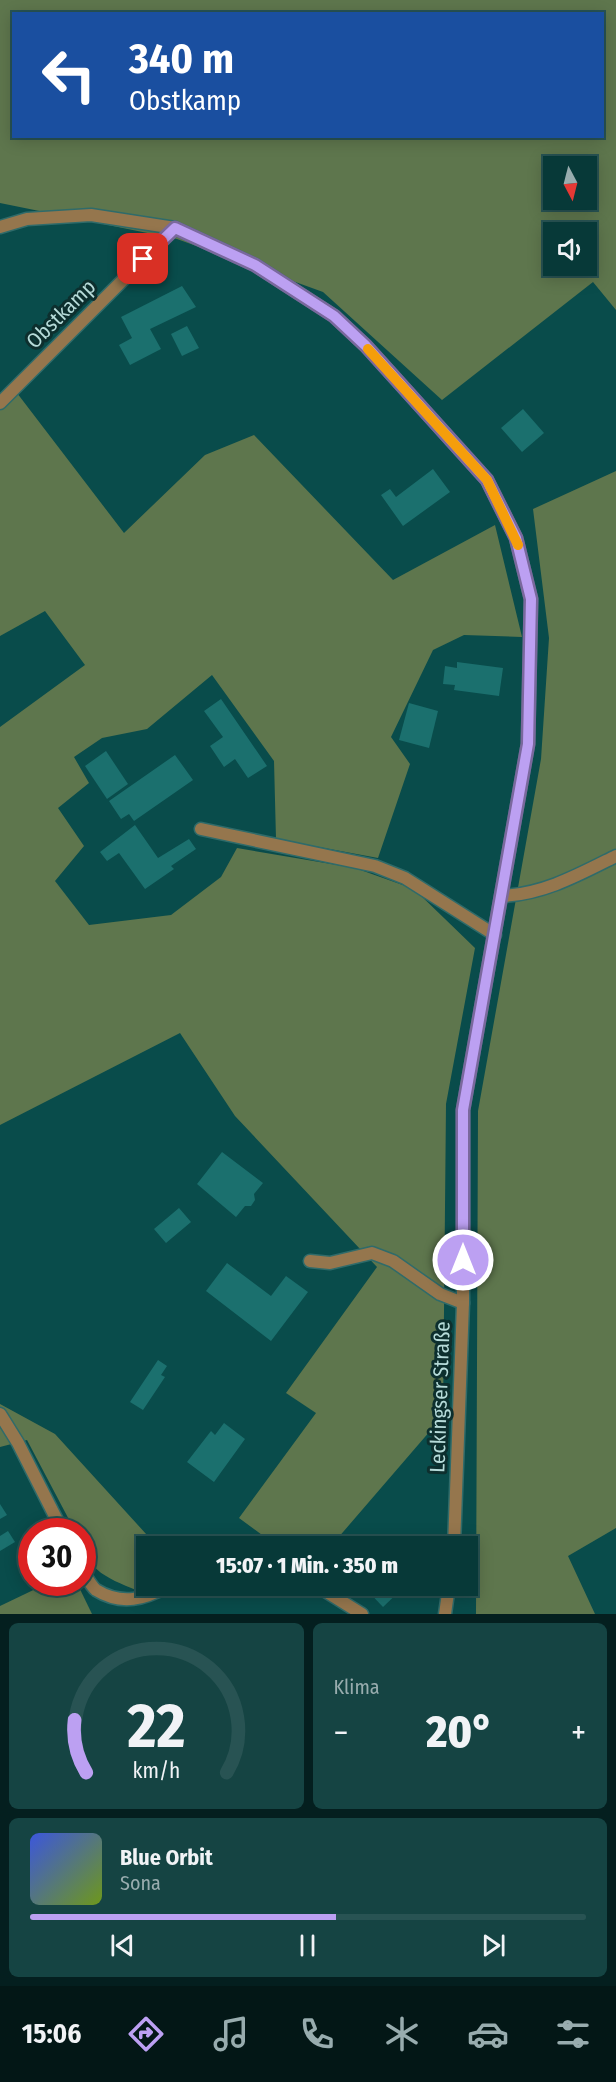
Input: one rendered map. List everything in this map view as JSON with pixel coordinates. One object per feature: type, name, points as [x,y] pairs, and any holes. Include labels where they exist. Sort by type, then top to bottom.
[{"type":"street","name":"Leckingser Straße","points":[[0,227],[27,219],[91,215],[175,228],[255,265],[334,316],[366,346],[487,480],[516,538],[531,599],[528,744],[463,1110],[463,1303],[454,1536]]},
{"type":"street","name":"Obstkamp","points":[[0,403],[175,228]]},
{"type":"street","points":[[201,829],[375,866],[405,878],[495,935]]},
{"type":"street","points":[[502,896],[526,895],[558,884],[616,856]]},
{"type":"street","points":[[310,1261],[336,1263],[372,1253],[393,1261],[440,1294],[463,1303]]},
{"type":"street","points":[[0,1414],[18,1443],[56,1518]]},
{"type":"street","points":[[96,1589],[124,1600],[145,1599],[150,1596]]},
{"type":"street","points":[[333,1596],[362,1614]]},
{"type":"street","points":[[445,1614],[448,1596]]},
{"type":"green space","points":[[0,0],[616,0],[616,310],[593,282],[442,400],[323,292],[177,239],[0,203]]},
{"type":"green space","points":[[17,393],[124,533],[205,455],[254,435],[393,580],[495,525],[522,637],[464,635],[433,650],[391,737],[410,764],[378,858],[276,839],[274,761],[212,675],[147,729],[102,738],[74,757],[89,783],[58,808],[84,846],[55,881],[89,925],[171,915],[221,877],[237,848],[355,868],[414,889],[475,948],[446,1104],[443,1416],[340,1536],[263,1536],[239,1518],[316,1413],[286,1393],[377,1267],[235,1116],[180,1033],[0,1125],[0,727],[85,665],[45,611],[0,636],[0,410]]},
{"type":"green space","points":[[616,471],[616,1528],[568,1556],[595,1614],[476,1614],[476,1596],[478,1596],[478,1111],[541,759],[549,638],[533,509]]},
{"type":"green space","points":[[0,1404],[55,1434],[148,1536],[136,1536],[136,1590],[96,1569],[96,1518],[68,1518],[27,1440],[0,1447]]},
{"type":"green space","points":[[21,1596],[83,1596],[92,1614],[0,1614],[0,1606]]},
{"type":"building","points":[[182,286],[196,307],[150,329],[161,349],[130,365],[119,345],[132,338],[121,317]]},
{"type":"building","points":[[187,326],[199,348],[182,356],[171,334]]},
{"type":"building","points":[[523,409],[544,433],[522,452],[501,428]]},
{"type":"building","points":[[433,469],[450,492],[403,526],[381,495],[390,489],[396,497]]},
{"type":"building","points":[[457,662],[503,668],[499,696],[454,690],[455,685],[443,684],[445,666],[457,668]]},
{"type":"building","points":[[221,699],[267,766],[248,778],[235,759],[224,767],[210,746],[223,737],[204,711]]},
{"type":"building","points":[[409,703],[438,711],[429,748],[399,740]]},
{"type":"building","points":[[106,751],[128,784],[107,799],[85,766]]},
{"type":"building","points":[[175,755],[193,780],[134,821],[129,814],[121,819],[109,801]]},
{"type":"building","points":[[135,825],[158,858],[189,839],[196,849],[171,866],[174,869],[145,889],[119,853],[107,861],[100,852]]},
{"type":"building","points":[[222,1152],[263,1183],[254,1194],[255,1200],[251,1206],[245,1206],[236,1217],[197,1184]]},
{"type":"building","points":[[179,1208],[191,1222],[166,1243],[154,1229]]},
{"type":"building","points":[[227,1263],[271,1296],[286,1276],[308,1292],[271,1341],[206,1291]]},
{"type":"building","points":[[158,1360],[167,1366],[161,1375],[165,1377],[143,1410],[130,1402]]},
{"type":"building","points":[[224,1423],[245,1439],[214,1482],[187,1462],[211,1431],[215,1435]]},
{"type":"building","points":[[0,1504],[7,1515],[0,1519]]},
{"type":"building","points":[[8,1531],[15,1542],[0,1551],[0,1536]]},
{"type":"building","points":[[373,1596],[395,1596],[383,1607]]},
{"type":"slow traffic","points":[[368,349],[487,480],[518,545]]},
{"type":"route","points":[[143,259],[175,228],[255,265],[334,316],[366,346],[487,480],[516,538],[531,599],[528,744],[463,1110],[463,1260]]}]
